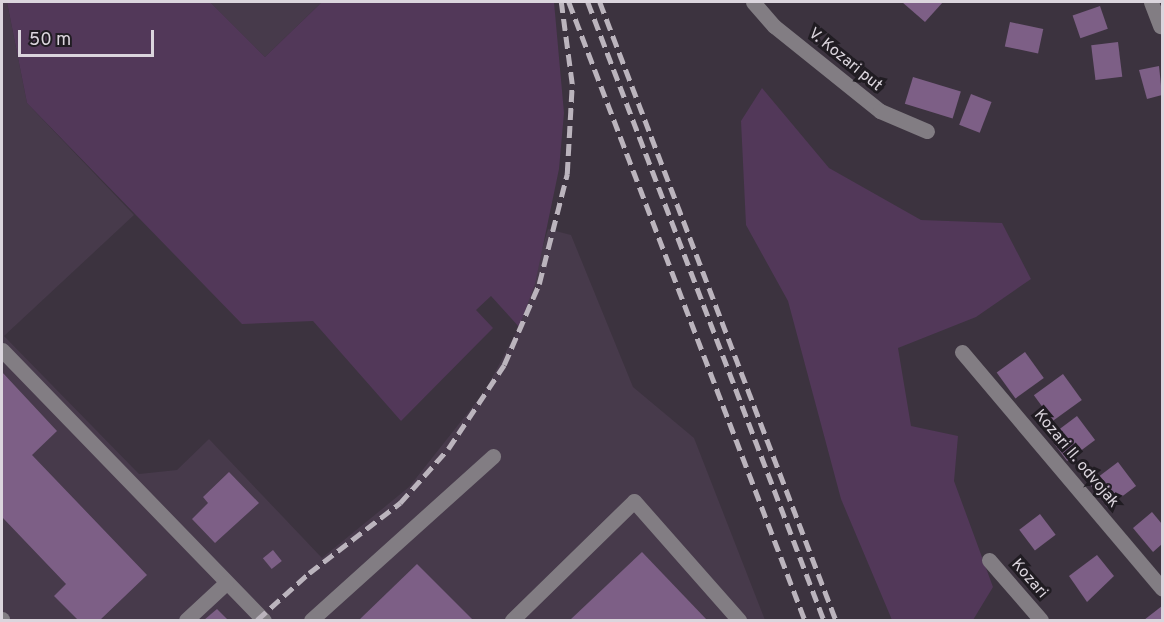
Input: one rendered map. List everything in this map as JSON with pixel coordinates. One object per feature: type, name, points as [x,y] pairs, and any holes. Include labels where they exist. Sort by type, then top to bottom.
[{"type":"street","name":"V. Kozari put","points":[[753,2],[791,40],[880,111],[927,131]]},
{"type":"street","points":[[1151,2],[1160,26]]},
{"type":"street","points":[[2,350],[264,621]]},
{"type":"street","name":"Kozari II. odvojak","points":[[962,352],[1162,589]]},
{"type":"street","points":[[311,621],[493,456]]},
{"type":"street","points":[[512,621],[634,501],[740,621]]},
{"type":"street","name":"Kozari","points":[[989,560],[1041,621]]},
{"type":"street","points":[[186,621],[226,583]]},
{"type":"shaded area","points":[[2,2],[7,2],[27,103],[134,215],[4,336],[139,474],[177,470],[209,439],[322,558],[409,487],[485,391],[519,327],[548,229],[571,235],[633,387],[694,438],[765,620],[2,620]]},
{"type":"shaded area","points":[[7,2],[210,2],[265,57],[322,2],[554,2],[564,113],[559,169],[535,284],[519,327],[491,296],[476,310],[493,328],[401,421],[313,321],[242,324],[27,103]]},
{"type":"shaded area","points":[[210,2],[322,2],[265,57]]},
{"type":"shaded area","points":[[762,88],[829,168],[921,220],[1002,223],[1031,279],[976,317],[898,348],[911,426],[958,436],[954,481],[993,587],[973,620],[892,620],[841,499],[788,301],[746,225],[741,121]]},
{"type":"building","points":[[902,2],[943,2],[925,22]]},
{"type":"building","points":[[1100,6],[1108,29],[1080,38],[1073,15]]},
{"type":"building","points":[[1010,22],[1043,29],[1038,54],[1005,46]]},
{"type":"building","points":[[1118,42],[1122,77],[1095,80],[1091,45]]},
{"type":"building","points":[[1159,66],[1162,95],[1147,99],[1139,70]]},
{"type":"building","points":[[913,77],[961,92],[953,118],[905,104]]},
{"type":"building","points":[[971,94],[992,102],[980,133],[959,125]]},
{"type":"building","points":[[1025,352],[1044,378],[1015,398],[997,373]]},
{"type":"building","points":[[2,372],[57,431],[32,455],[147,575],[100,620],[78,620],[54,596],[66,584],[2,517]]},
{"type":"building","points":[[1063,374],[1082,400],[1053,421],[1034,395]]},
{"type":"building","points":[[1077,416],[1095,440],[1067,461],[1049,437]]},
{"type":"building","points":[[1118,462],[1136,486],[1107,508],[1089,484]]},
{"type":"building","points":[[229,472],[259,503],[215,543],[192,519],[208,503],[203,497]]},
{"type":"building","points":[[1152,512],[1162,524],[1162,544],[1153,552],[1133,528]]},
{"type":"building","points":[[1040,514],[1056,535],[1035,550],[1019,530]]},
{"type":"building","points":[[273,550],[282,561],[272,569],[263,558]]},
{"type":"building","points":[[642,552],[707,620],[570,620]]},
{"type":"building","points":[[1097,555],[1114,576],[1087,602],[1069,576]]},
{"type":"building","points":[[417,564],[473,620],[359,620]]},
{"type":"building","points":[[1162,606],[1162,620],[1144,620]]},
{"type":"building","points":[[217,609],[228,620],[204,620]]},
{"type":"railway","points":[[257,620],[309,573],[400,503],[448,449],[504,365],[539,284],[567,174],[572,84],[561,2]]},
{"type":"railway","points":[[569,2],[805,620]]},
{"type":"railway","points":[[588,2],[824,620]]},
{"type":"railway","points":[[600,2],[836,620]]}]
